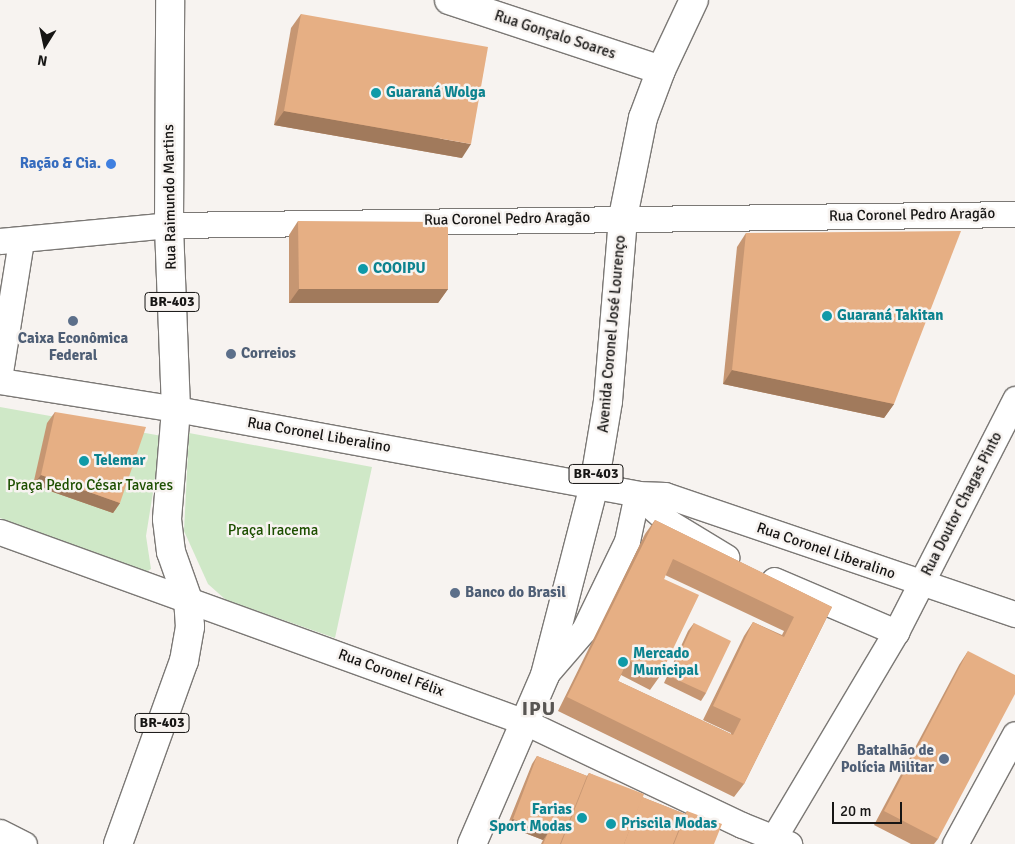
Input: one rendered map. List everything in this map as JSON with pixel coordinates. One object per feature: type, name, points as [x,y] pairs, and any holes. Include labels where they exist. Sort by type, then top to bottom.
[{"type":"main road","name":"Rua Raimundo Martins","points":[[170,0],[169,225],[176,409],[166,520],[171,552],[188,600]]},
{"type":"main road","name":"Rua Gonçalo Soares","points":[[449,0],[661,70]]},
{"type":"main road","name":"Avenida Coronel José Lourenço","points":[[525,722],[545,675],[594,485],[608,401],[623,217],[642,118],[661,70],[694,0]]},
{"type":"main road","name":"BR-403","points":[[118,844],[184,661],[190,627],[188,600]]},
{"type":"main road","name":"BR-403","points":[[472,844],[525,722]]},
{"type":"street","name":"Rua Coronel Pedro Aragão","points":[[10,241],[169,225],[623,217],[1015,214]]},
{"type":"street","points":[[0,372],[10,241]]},
{"type":"street","name":"Rua Coronel Liberalino","points":[[0,381],[176,409],[637,494],[665,495],[1015,614]]},
{"type":"street","name":"Rua Doutor Chagas Pinto","points":[[777,843],[896,632],[1015,399]]},
{"type":"street","name":"Rua Coronel Liberalino","points":[[637,494],[670,523],[708,548],[896,632]]},
{"type":"street","name":"Avenida Coronel José Lourenço","points":[[545,675],[584,630],[627,541],[637,494]]},
{"type":"street","name":"Rua Coronel Félix","points":[[0,532],[525,722],[738,834],[777,843]]},
{"type":"street","points":[[955,844],[1015,734]]},
{"type":"street","points":[[0,832],[24,844]]},
{"type":"green space","name":"Praça Pedro César Tavares","points":[[0,407],[162,436],[146,536],[151,569],[144,573],[0,518]]},
{"type":"green space","name":"Praça Iracema","points":[[189,433],[372,467],[335,638],[226,600],[208,584],[184,531]]},
{"type":"building","name":"Guaraná Wolga","points":[[301,14],[488,47],[471,144],[284,111]]},
{"type":"building","name":"COOIPU","points":[[298,221],[448,222],[448,289],[299,289]]},
{"type":"building","name":"Guaraná Takitan","points":[[961,231],[894,404],[732,370],[746,233]]},
{"type":"building","name":"Telemar","points":[[55,412],[146,427],[120,503],[41,475]]},
{"type":"building","name":"Mercado Municipal","points":[[655,520],[832,607],[744,784],[567,697]],"holes":[[[673,559],[794,617],[784,637],[753,622],[713,706],[741,719],[733,735],[618,681],[628,660],[660,676],[699,595],[664,579]]]},
{"type":"building","name":"Mercado Municipal","points":[[694,623],[731,641],[706,693],[669,676]]},
{"type":"building","name":"Batalhão de Polícia Militar","points":[[968,651],[1015,675],[1015,694],[938,839],[884,811]]},
{"type":"building","points":[[537,756],[587,776],[560,844],[543,844],[548,833],[513,819]]},
{"type":"building","points":[[589,773],[644,794],[624,844],[561,844]]},
{"type":"building","points":[[642,797],[685,814],[673,844],[624,844]]},
{"type":"building","points":[[687,811],[722,824],[714,844],[674,844]]},
{"type":"place","name":"Guaraná Wolga","points":[[376,93]]},
{"type":"place","name":"Ração & Cia.","points":[[111,164]]},
{"type":"place","name":"COOIPU","points":[[363,269]]},
{"type":"place","name":"Guaraná Takitan","points":[[827,316]]},
{"type":"place","name":"Caixa Econômica Federal","points":[[73,321]]},
{"type":"place","name":"Correios","points":[[231,354]]},
{"type":"place","name":"Telemar","points":[[84,461]]},
{"type":"place","name":"Banco do Brasil","points":[[455,593]]},
{"type":"place","name":"Mercado Municipal","points":[[623,662]]},
{"type":"place","name":"Batalhão de Polícia Militar","points":[[944,759]]},
{"type":"place","name":"Farias Sport Modas","points":[[582,818]]},
{"type":"place","name":"Priscila Modas","points":[[611,824]]},
{"type":"district","name":"IPU","points":[[539,708]]}]
